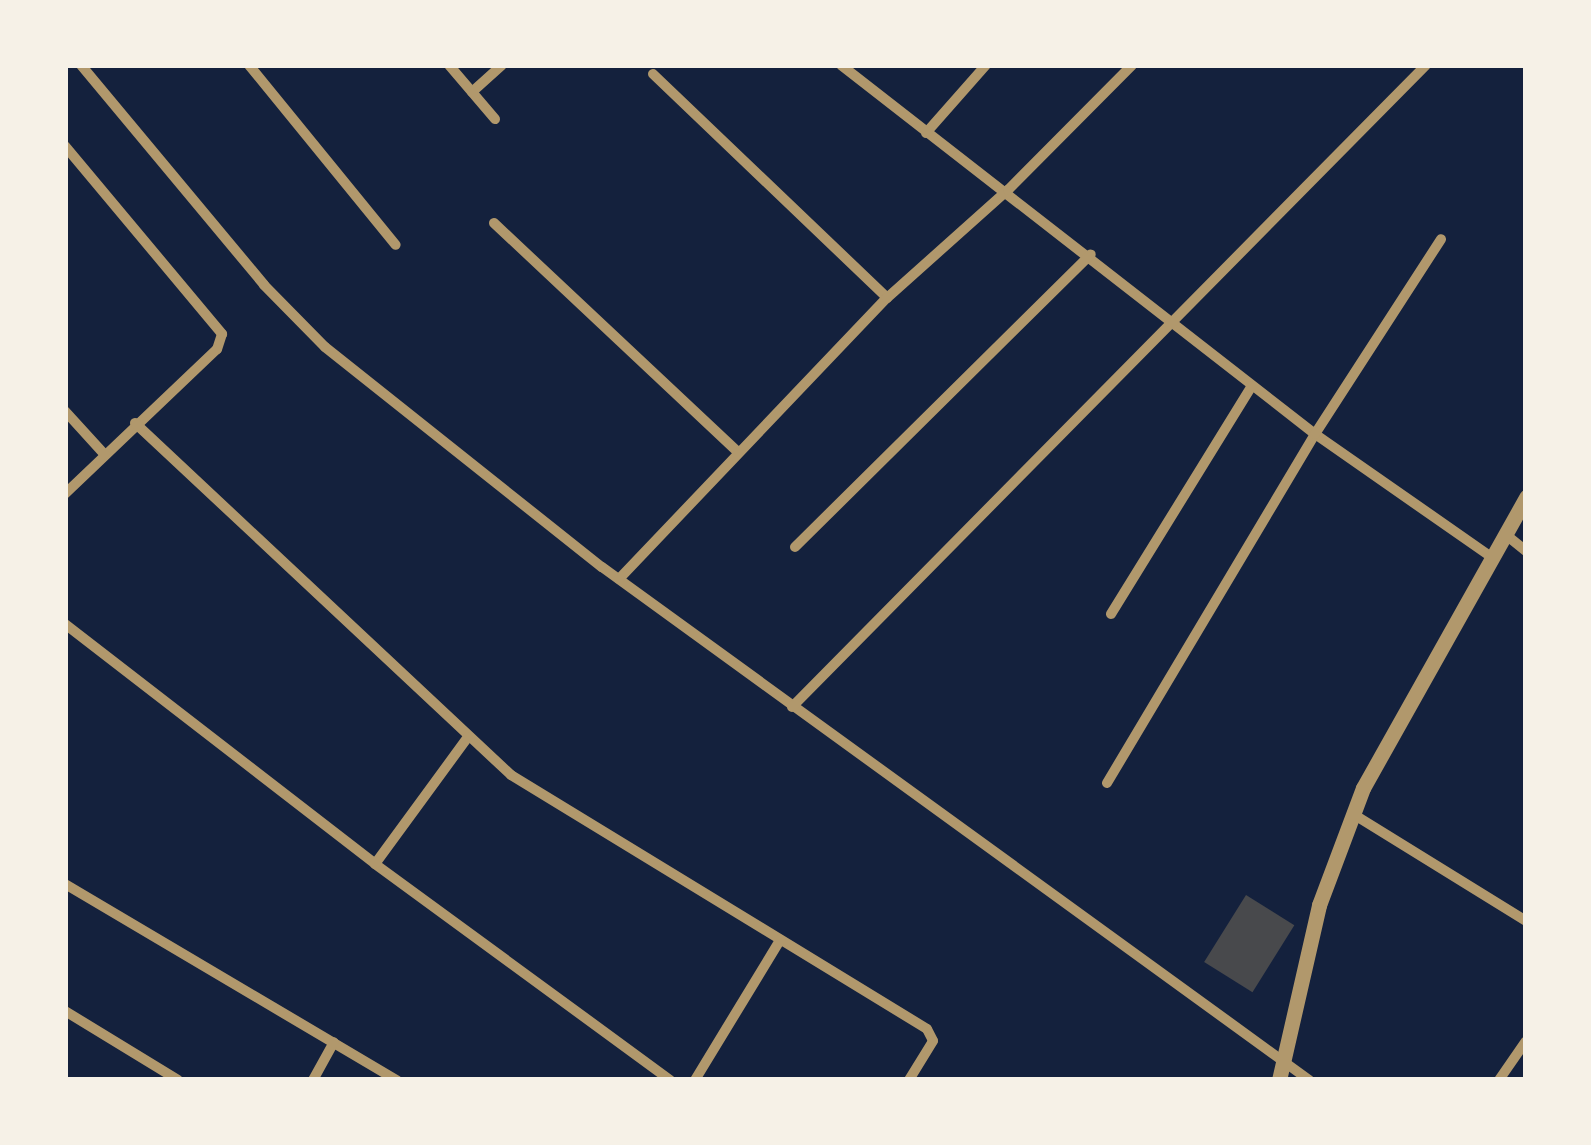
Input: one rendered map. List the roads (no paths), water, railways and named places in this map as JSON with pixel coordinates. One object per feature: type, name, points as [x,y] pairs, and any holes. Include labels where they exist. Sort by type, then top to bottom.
[{"type":"street","points":[[81,65],[305,330],[619,579],[1309,1080]]},
{"type":"street","points":[[249,65],[396,245]]},
{"type":"street","points":[[448,65],[495,119]]},
{"type":"street","points":[[472,92],[502,65]]},
{"type":"street","points":[[841,65],[1091,254],[1315,434],[1492,557]]},
{"type":"street","points":[[926,132],[986,65]]},
{"type":"street","points":[[619,579],[736,450],[887,298],[1008,190],[1132,65]]},
{"type":"street","points":[[792,707],[1426,65]]},
{"type":"street","points":[[653,74],[887,298]]},
{"type":"street","points":[[65,146],[222,334],[217,349],[65,494]]},
{"type":"street","points":[[494,223],[736,450]]},
{"type":"street","points":[[1107,782],[1315,434],[1441,239]]},
{"type":"street","points":[[795,547],[1091,254]]},
{"type":"street","points":[[1111,614],[1252,386]]},
{"type":"street","points":[[65,411],[105,456]]},
{"type":"street","points":[[135,424],[236,524],[420,684],[468,736],[542,796],[932,1034],[909,1080]]},
{"type":"street","points":[[1279,1080],[1318,905],[1353,814],[1387,738],[1526,498]]},
{"type":"street","points":[[1505,534],[1526,551]]},
{"type":"street","points":[[65,624],[375,864],[670,1080]]},
{"type":"street","points":[[375,864],[468,736]]},
{"type":"street","points":[[1353,814],[1526,921]]},
{"type":"street","points":[[65,884],[396,1080]]},
{"type":"street","points":[[695,1080],[780,940]]},
{"type":"street","points":[[65,1011],[178,1080]]},
{"type":"street","points":[[1498,1080],[1526,1041]]},
{"type":"street","points":[[313,1080],[334,1042]]}]
